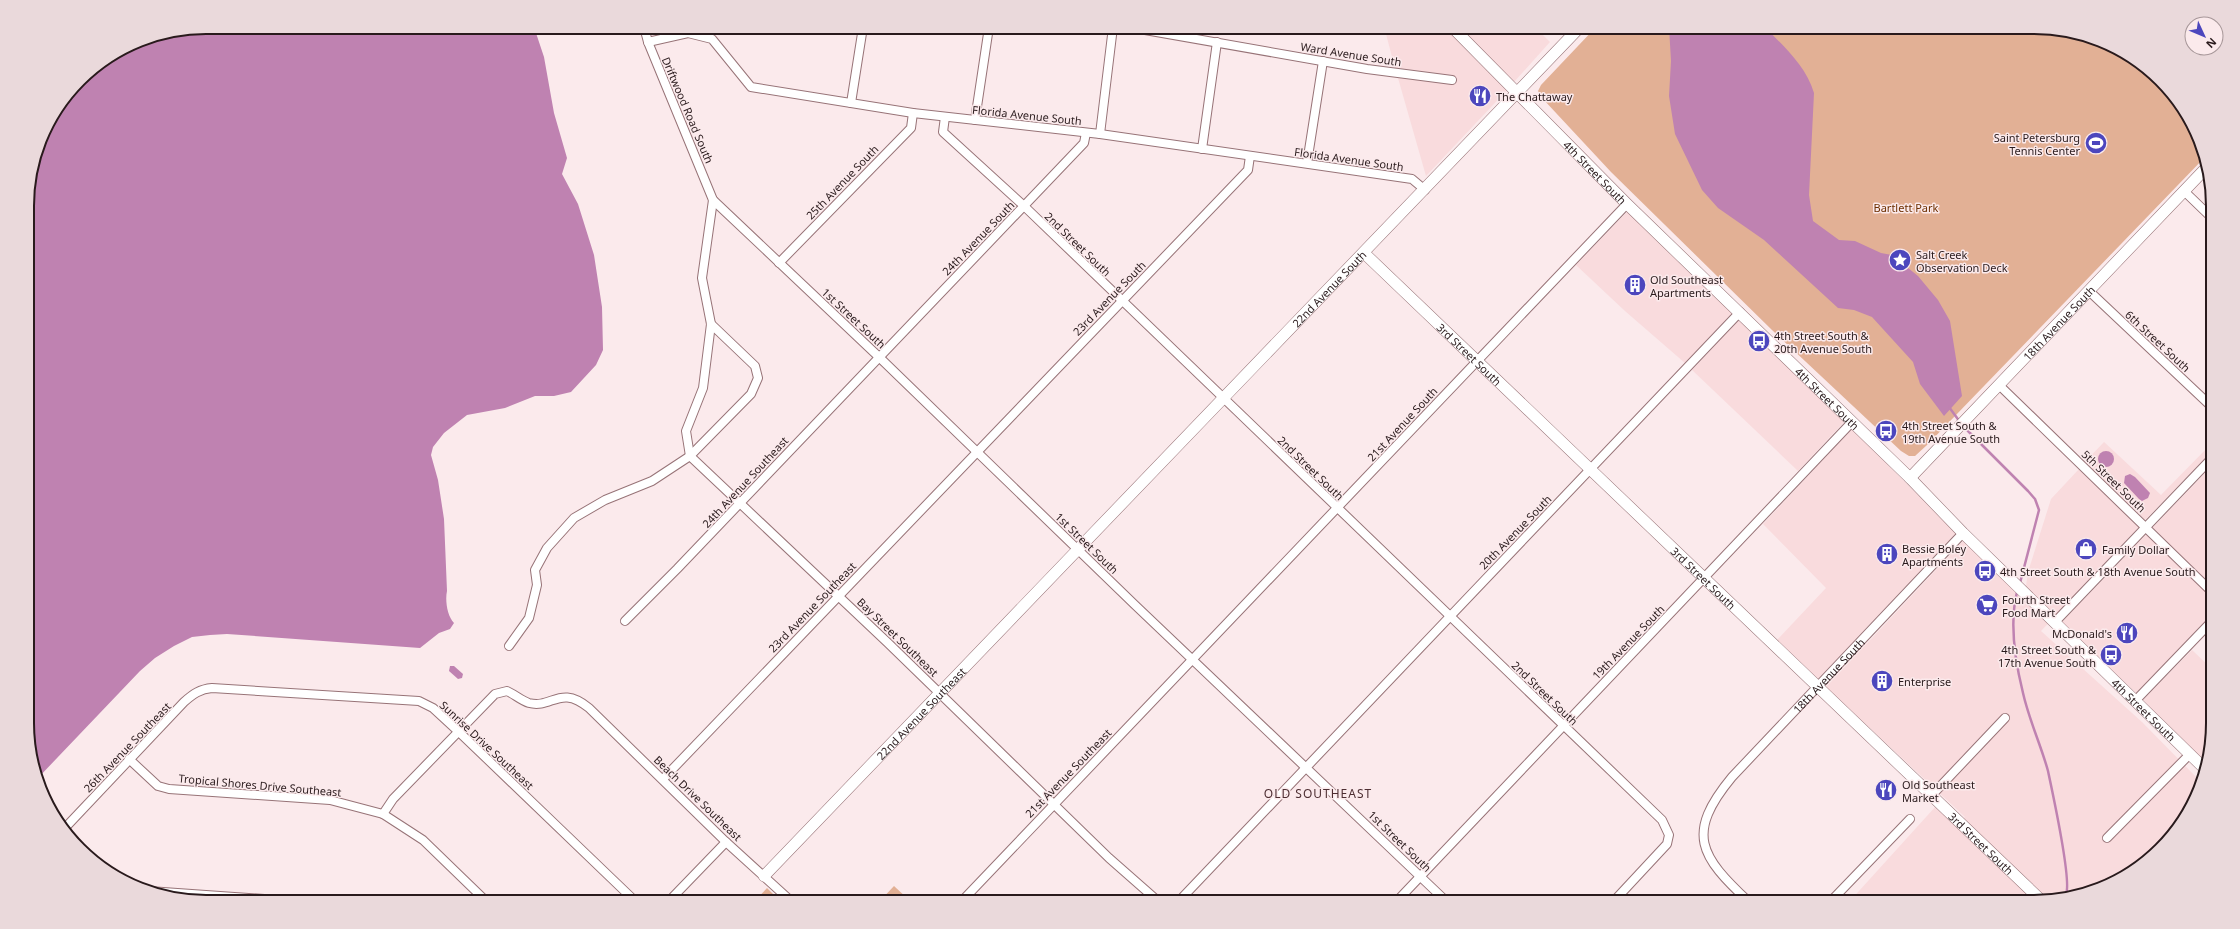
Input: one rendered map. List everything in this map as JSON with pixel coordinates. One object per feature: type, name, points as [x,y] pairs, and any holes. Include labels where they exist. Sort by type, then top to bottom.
[{"type":"street","name":"Driftwood Road South","points":[[646,34],[713,200]]},
{"type":"street","name":"Florida Avenue South","points":[[648,42],[684,34]]},
{"type":"street","name":"Florida Avenue South","points":[[692,34],[712,39],[751,87],[912,113],[1100,134],[1412,179],[1425,190]]},
{"type":"street","points":[[851,103],[862,34]]},
{"type":"street","points":[[975,120],[988,34]]},
{"type":"street","points":[[1100,134],[1112,34]]},
{"type":"street","name":"Ward Avenue South","points":[[1170,34],[1323,61],[1452,80]]},
{"type":"street","name":"4th Street South","points":[[1459,34],[1627,204],[1910,478],[1963,533],[2201,765]]},
{"type":"street","name":"22nd Avenue South","points":[[1078,550],[1573,34]]},
{"type":"street","points":[[1202,149],[1217,42]]},
{"type":"street","points":[[1307,163],[1323,61]]},
{"type":"street","name":"25th Avenue South","points":[[779,263],[911,128],[912,113]]},
{"type":"street","name":"2nd Street South","points":[[945,117],[943,132],[1024,206],[1662,820],[1669,835],[1667,844],[1620,895]]},
{"type":"street","name":"24th Avenue South","points":[[880,357],[1084,143],[1086,133]]},
{"type":"street","name":"23rd Avenue South","points":[[977,450],[1248,170],[1250,156]]},
{"type":"street","name":"18th Avenue South","points":[[1910,478],[2203,172]]},
{"type":"street","points":[[2184,191],[2206,212]]},
{"type":"street","points":[[690,456],[686,431],[702,388],[710,324],[702,278],[713,200]]},
{"type":"street","name":"1st Street South","points":[[713,200],[880,357],[1192,660],[1440,895]]},
{"type":"street","name":"21st Avenue South","points":[[1192,660],[1627,204]]},
{"type":"street","name":"3rd Street South","points":[[1364,253],[2037,895]]},
{"type":"street","name":"6th Street South","points":[[2088,291],[2206,401]]},
{"type":"street","name":"20th Avenue South","points":[[1185,895],[1740,312]]},
{"type":"street","points":[[509,646],[529,618],[537,585],[535,570],[547,548],[569,523],[605,500],[652,481],[690,456],[751,394],[758,378],[755,366],[710,324]]},
{"type":"street","name":"24th Avenue Southeast","points":[[624,622],[677,569],[880,357]]},
{"type":"street","name":"5th Street South","points":[[1999,385],[2206,586]]},
{"type":"street","name":"19th Avenue South","points":[[1402,895],[1852,422]]},
{"type":"street","name":"23rd Avenue Southeast","points":[[663,779],[977,450]]},
{"type":"street","name":"Bay Street Southeast","points":[[690,456],[1055,803],[1109,858],[1151,895]]},
{"type":"street","points":[[2055,622],[2206,464]]},
{"type":"street","name":"18th Avenue South","points":[[1742,895],[1713,866],[1706,848],[1704,825],[1709,809],[1732,777],[1963,533]]},
{"type":"street","name":"22nd Avenue Southeast","points":[[764,876],[1078,550]]},
{"type":"street","points":[[2136,700],[2206,627]]},
{"type":"street","name":"21st Avenue Southeast","points":[[968,895],[1192,660]]},
{"type":"street","name":"Sunrise Drive Southeast","points":[[212,688],[419,701],[433,708],[459,732],[629,895]]},
{"type":"street","name":"26th Avenue Southeast","points":[[68,825],[129,759],[190,697],[197,692],[212,688]]},
{"type":"street","name":"Beach Drive Southeast","points":[[459,732],[495,694],[501,691],[507,691],[530,703],[537,704],[561,697],[580,701],[663,779],[726,842],[784,895]]},
{"type":"street","points":[[1932,796],[2005,718]]},
{"type":"street","points":[[383,814],[393,799],[459,732]]},
{"type":"street","points":[[2107,838],[2190,754]]},
{"type":"street","name":"Tropical Shores Drive Southeast","points":[[129,759],[158,786],[169,789],[330,800],[383,814],[423,840],[480,895]]},
{"type":"street","points":[[1837,895],[1910,819]]},
{"type":"street","points":[[675,895],[726,842]]},
{"type":"street","points":[[179,893],[206,895]]},
{"type":"shaded area","points":[[536,34],[544,57],[554,113],[567,158],[562,174],[578,204],[594,255],[602,307],[603,350],[596,365],[571,392],[554,396],[535,396],[505,408],[467,415],[444,433],[433,447],[431,455],[438,480],[444,519],[447,591],[446,603],[448,612],[454,623],[450,629],[439,633],[420,648],[227,634],[192,637],[155,658],[140,671],[42,774],[37,756],[34,734],[34,195],[37,173],[43,151],[57,120],[84,84],[111,63],[140,47],[184,35]]},
{"type":"shaded area","points":[[1386,34],[1452,34],[1508,89],[1426,176],[1398,78],[1434,82],[1435,73],[1395,68]]},
{"type":"shaded area","points":[[1466,34],[1542,34],[1550,42],[1514,82]]},
{"type":"shaded area","points":[[1669,34],[1772,34],[1794,57],[1806,74],[1814,93],[1809,195],[1813,221],[1839,240],[1855,241],[1881,253],[1892,255],[1918,276],[1938,300],[1950,321],[1962,396],[1944,416],[1920,384],[1913,362],[1872,317],[1854,310],[1838,308],[1764,240],[1718,208],[1702,190],[1675,134],[1669,96],[1671,61]]},
{"type":"shaded area","points":[[1628,211],[1733,312],[1685,363],[1625,311],[1576,265]]},
{"type":"shaded area","points":[[1740,319],[1845,421],[1798,471],[1692,370]]},
{"type":"shaded area","points":[[1852,429],[1956,533],[1818,679],[1777,640],[1826,588],[1763,524]]},
{"type":"shaded area","points":[[2104,442],[2161,495],[2206,449],[2206,457],[2145,520],[2085,462]]},
{"type":"shaded area","points":[[2103,451],[2109,451],[2114,456],[2112,465],[2109,467],[2103,467],[2098,462],[2098,456]]},
{"type":"shaded area","points":[[2079,469],[2139,527],[2041,631],[2142,722],[2197,778],[2193,789],[2183,809],[2156,845],[2120,872],[2089,886],[2067,892],[2045,895],[1855,895],[1936,806],[1957,826],[1965,817],[1826,687],[1964,540],[2024,600],[2028,572],[2051,499]]},
{"type":"shaded area","points":[[2206,472],[2206,580],[2200,574],[2194,581],[2206,592],[2206,620],[2136,693],[2062,622]]},
{"type":"shaded area","points":[[2130,474],[2135,477],[2150,493],[2148,498],[2142,501],[2124,483],[2125,476]]},
{"type":"shaded area","points":[[2192,650],[2206,663],[2206,734],[2202,760],[2143,700]]},
{"type":"shaded area","points":[[450,666],[454,666],[463,674],[462,678],[458,679],[449,671]]},
{"type":"green space","name":"Bartlett Park","points":[[1589,34],[2056,35],[2100,47],[2120,57],[2156,84],[2183,120],[2193,140],[2200,162],[1927,445],[1915,456],[1909,456],[1901,451],[1772,330],[1611,172],[1543,99],[1538,91],[1541,85]]},
{"type":"green space","points":[[894,886],[904,895],[886,895]]},
{"type":"green space","points":[[767,888],[774,895],[760,895]]},
{"type":"waterway","points":[[1949,407],[1960,422]]},
{"type":"waterway","points":[[1963,426],[2028,491],[2035,499],[2039,510],[2020,583]]},
{"type":"waterway","points":[[2017,592],[2013,617],[2015,655],[2026,703],[2048,771],[2064,854],[2066,892]]},
{"type":"place","name":"The Chattaway","points":[[1480,96]]},
{"type":"place","name":"Saint Petersburg Tennis Center","points":[[2096,143]]},
{"type":"place","name":"Salt Creek Observation Deck","points":[[1900,260]]},
{"type":"place","name":"Old Southeast Apartments","points":[[1635,285]]},
{"type":"place","name":"4th Street South & 20th Avenue South","points":[[1759,341]]},
{"type":"place","name":"4th Street South & 19th Avenue South","points":[[1886,431]]},
{"type":"place","name":"Family Dollar","points":[[2086,549]]},
{"type":"place","name":"Bessie Boley Apartments","points":[[1887,554]]},
{"type":"place","name":"4th Street South & 18th Avenue South","points":[[1985,571]]},
{"type":"place","name":"Fourth Street Food Mart","points":[[1987,605]]},
{"type":"place","name":"McDonald's","points":[[2127,633]]},
{"type":"place","name":"4th Street South & 17th Avenue South","points":[[2111,655]]},
{"type":"place","name":"Enterprise","points":[[1882,681]]},
{"type":"place","name":"Old Southeast Market","points":[[1886,790]]},
{"type":"district","name":"OLD SOUTHEAST","points":[[1318,793]]}]
